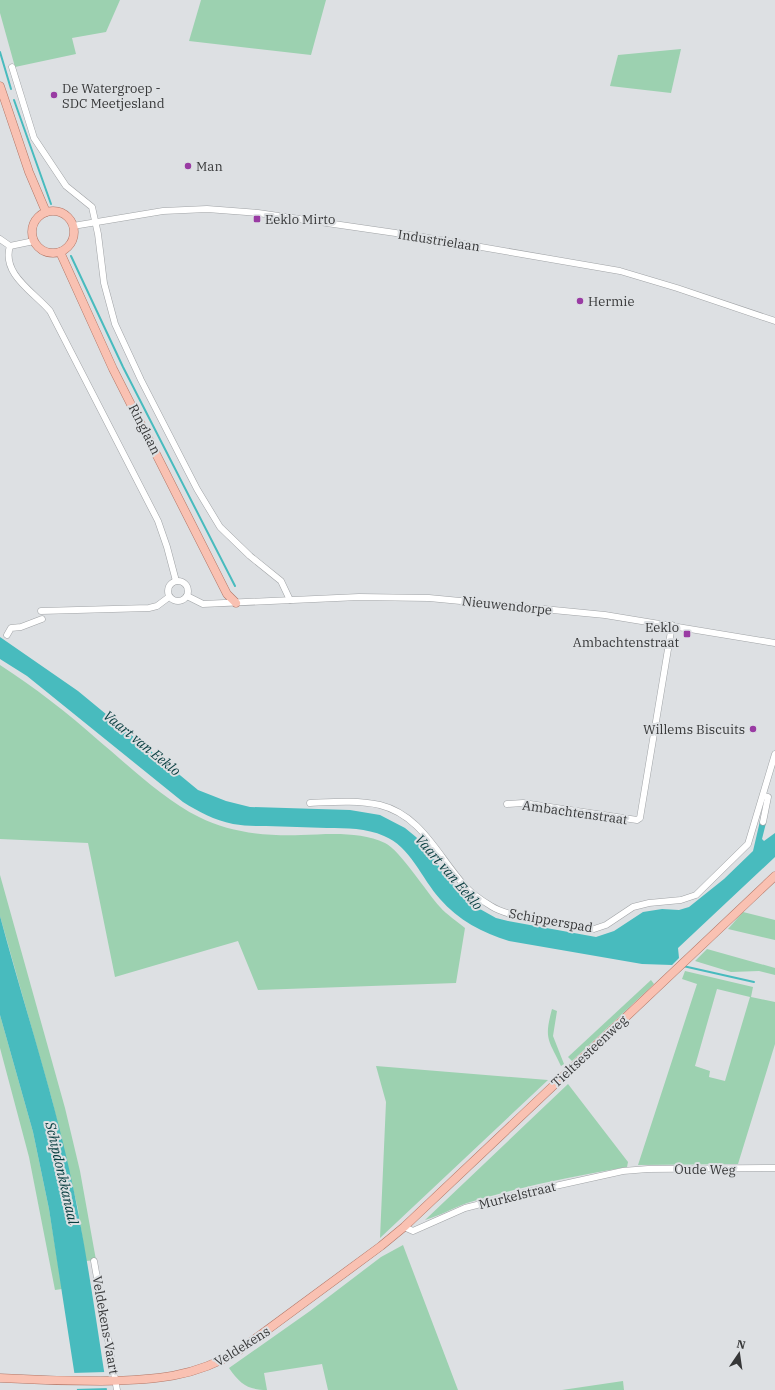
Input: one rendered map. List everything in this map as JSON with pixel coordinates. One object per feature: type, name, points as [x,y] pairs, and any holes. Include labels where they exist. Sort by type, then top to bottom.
[{"type":"main road","points":[[0,86],[2,99],[29,172],[46,212]]},
{"type":"main road","points":[[46,212],[59,212],[64,215],[73,226],[72,241],[68,247],[60,252],[47,252],[42,250],[34,241],[32,235],[34,224],[37,219],[46,212]]},
{"type":"main road","name":"Ringlaan","points":[[60,252],[113,369],[227,594],[236,603]]},
{"type":"main road","name":"Tieltsesteenweg","points":[[404,1227],[775,876]]},
{"type":"main road","name":"Veldekens","points":[[0,1378],[68,1381],[114,1380],[173,1377],[202,1369],[240,1350],[358,1264],[404,1227]]},
{"type":"street","points":[[12,67],[34,138],[66,186],[92,207],[96,222]]},
{"type":"street","name":"Industrielaan","points":[[73,226],[163,211],[207,209],[258,213],[423,237],[620,271],[677,288],[775,321]]},
{"type":"street","name":"Ringlaan","points":[[96,222],[104,283],[115,324],[141,380],[197,489],[220,528],[250,556],[281,581],[290,600]]},
{"type":"street","points":[[0,239],[10,246],[34,241]]},
{"type":"street","points":[[10,246],[8,260],[12,269],[18,279],[42,300],[50,311],[152,510],[167,547],[176,581]]},
{"type":"street","points":[[176,581],[184,583],[187,587],[187,596],[180,601],[174,601],[170,597],[168,587],[176,581]]},
{"type":"street","name":"Nieuwendorpe","points":[[187,596],[203,604],[359,597],[429,598],[605,615],[775,643]]},
{"type":"street","points":[[40,611],[150,608],[157,606],[170,597]]},
{"type":"street","points":[[7,635],[11,628],[21,627],[42,619]]},
{"type":"street","name":"Ambachtenstraat","points":[[507,804],[523,803],[637,820],[640,818],[672,626]]},
{"type":"street","name":"Schipperspad","points":[[310,803],[363,802],[388,808],[403,815],[421,829],[465,886],[492,906],[506,913],[594,930],[606,926],[633,907],[649,903],[682,900],[696,895],[748,844],[775,754]]},
{"type":"street","points":[[762,796],[768,797],[763,822]]},
{"type":"street","name":"Oude Weg","points":[[635,1169],[775,1168]]},
{"type":"street","name":"Murkelstraat","points":[[404,1227],[413,1231],[465,1208],[528,1192],[635,1169]]},
{"type":"street","name":"Veldekens-Vaart","points":[[94,1261],[117,1390]]},
{"type":"green space","points":[[0,0],[120,0],[106,32],[72,38],[76,54],[15,67],[0,13]]},
{"type":"green space","points":[[201,0],[326,0],[311,55],[189,41]]},
{"type":"green space","points":[[681,49],[671,93],[610,86],[618,55]]},
{"type":"green space","points":[[0,665],[63,710],[160,792],[199,817],[223,827],[248,832],[275,835],[355,835],[375,839],[391,847],[406,863],[440,907],[465,928],[456,983],[258,990],[238,941],[115,977],[88,843],[0,839]]},
{"type":"green space","points":[[0,875],[65,1108],[80,1171],[96,1260],[86,1261],[78,1209],[52,1100],[0,916]]},
{"type":"green space","points":[[743,912],[775,920],[775,940],[728,929]]},
{"type":"green space","points":[[707,949],[775,968],[775,975],[759,971],[731,972],[695,961]]},
{"type":"green space","points":[[685,971],[753,987],[751,997],[775,1002],[775,1044],[738,1164],[638,1165],[697,984],[682,979]],"holes":[[[717,989],[750,997],[725,1081],[709,1077],[710,1071],[695,1066]]]},
{"type":"green space","points":[[651,980],[654,984],[572,1061],[568,1057]]},
{"type":"green space","points":[[552,1009],[557,1011],[553,1036],[564,1064],[561,1066],[550,1044],[548,1033]]},
{"type":"green space","points":[[0,1015],[33,1132],[49,1209],[62,1289],[55,1290],[29,1157],[0,1048]]},
{"type":"green space","points":[[376,1066],[548,1080],[380,1238],[386,1102]]},
{"type":"green space","points":[[568,1084],[628,1162],[627,1167],[567,1178],[506,1192],[467,1203],[425,1220]]},
{"type":"green space","points":[[403,1245],[458,1390],[328,1390],[322,1364],[264,1373],[267,1390],[255,1389],[245,1385],[233,1374],[229,1368],[310,1311],[381,1257]]},
{"type":"green space","points":[[623,1381],[624,1390],[562,1390]]},
{"type":"water","points":[[0,637],[78,691],[198,790],[226,801],[250,807],[350,810],[380,815],[405,828],[416,837],[427,848],[444,873],[471,904],[496,918],[596,937],[614,931],[643,912],[662,909],[679,910],[689,907],[724,879],[753,851],[760,821],[766,823],[762,839],[764,841],[775,833],[775,857],[678,948],[679,958],[672,965],[642,964],[509,941],[480,930],[447,907],[433,891],[415,864],[401,847],[377,833],[349,828],[237,825],[213,818],[189,806],[27,676],[0,659]]},
{"type":"water","name":"Schipdonkkanaal","points":[[0,916],[61,1133],[68,1164],[85,1248],[107,1390],[77,1390],[49,1209],[33,1132],[0,1015]]},
{"type":"pier","points":[[106,1372],[109,1388],[74,1389],[72,1373]]},
{"type":"waterway","points":[[0,52],[11,89]]},
{"type":"waterway","points":[[14,100],[51,204]]},
{"type":"waterway","points":[[71,256],[123,367],[235,586]]},
{"type":"waterway","points":[[683,966],[754,982]]},
{"type":"place","name":"De Watergroep - SDC Meetjesland","points":[[54,95]]},
{"type":"place","name":"Man","points":[[188,166]]},
{"type":"place","name":"Eeklo Mirto","points":[[257,219]]},
{"type":"place","name":"Hermie","points":[[580,301]]},
{"type":"place","name":"Eeklo Ambachtenstraat","points":[[687,634]]},
{"type":"place","name":"Willems Biscuits","points":[[753,729]]},
{"type":"water label","name":"Vaart van Eeklo","points":[[142,743]]},
{"type":"water label","name":"Vaart van Eeklo","points":[[449,872]]}]
